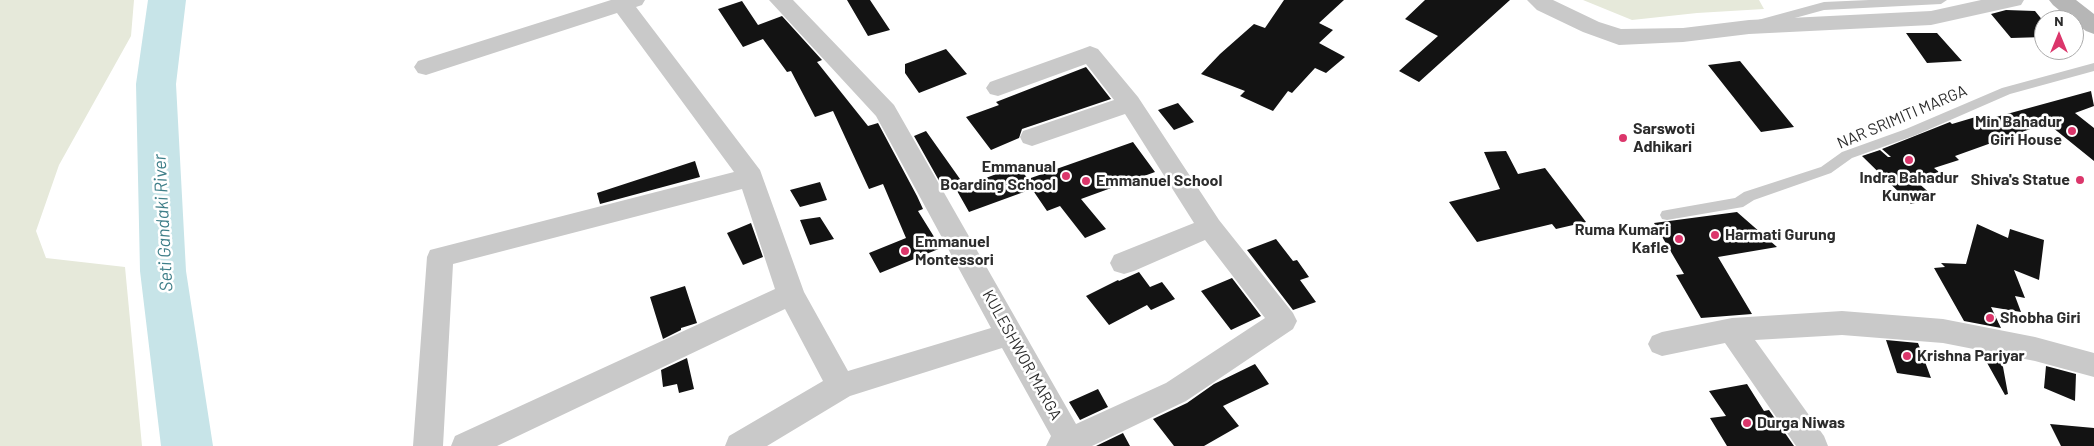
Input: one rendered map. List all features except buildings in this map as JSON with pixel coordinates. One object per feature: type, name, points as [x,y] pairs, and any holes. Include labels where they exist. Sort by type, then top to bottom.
[{"type":"main road","points":[[2061,0],[2094,26]]},
{"type":"street","name":"KULESHWOR MARGA","points":[[780,0],[820,40],[885,111],[1010,334],[1068,445]]},
{"type":"street","points":[[1538,0],[1545,6],[1591,28],[1619,37],[1683,35],[1749,27],[1931,18],[2013,0]]},
{"type":"street","points":[[426,66],[628,2],[751,177],[791,294],[841,386]]},
{"type":"street","points":[[998,88],[1090,54],[1130,103],[1210,227],[1283,321],[1176,392],[1068,445]]},
{"type":"street","points":[[1032,137],[1130,103]]},
{"type":"street","points":[[428,446],[440,258],[751,177]]},
{"type":"street","points":[[1124,263],[1210,227]]},
{"type":"street","points":[[466,446],[791,294]]},
{"type":"street","points":[[1662,344],[1732,330],[1842,323],[1943,331],[2036,349],[2094,365]]},
{"type":"street","points":[[1732,330],[1813,446]]},
{"type":"street","points":[[740,446],[841,386],[1010,334]]},
{"type":"lane","points":[[1749,27],[1824,6],[1941,0]]},
{"type":"lane","name":"NAR SRIMITI MARGA","points":[[1666,215],[1738,203],[1749,196],[1826,170],[1847,155],[1911,132],[2006,91],[2094,67]]},
{"type":"shaded area","points":[[0,0],[134,0],[131,36],[59,165],[36,231],[46,258],[125,267],[142,446],[0,446]]},
{"type":"shaded area","points":[[1583,0],[1759,0],[1764,9],[1697,13],[1632,20]]},
{"type":"waterway","name":"Seti Gandaki River","points":[[167,0],[156,84],[163,271],[187,446]]},
{"type":"place","name":"Min Bahadur Giri House","points":[[2072,131]]},
{"type":"place","name":"Sarswoti Adhikari","points":[[1623,138]]},
{"type":"place","name":"Indra Bahadur Kunwar","points":[[1909,160]]},
{"type":"place","name":"Emmanual Boarding School","points":[[1066,176]]},
{"type":"place","name":"Shiva's Statue","points":[[2080,180]]},
{"type":"place","name":"Emmanuel School","points":[[1086,181]]},
{"type":"place","name":"Harmati Gurung","points":[[1715,235]]},
{"type":"place","name":"Ruma Kumari Kafle","points":[[1679,239]]},
{"type":"place","name":"Emmanuel Montessori","points":[[905,251]]},
{"type":"place","name":"Shobha Giri","points":[[1990,318]]},
{"type":"place","name":"Krishna Pariyar","points":[[1907,356]]},
{"type":"place","name":"Durga Niwas","points":[[1747,423]]}]
